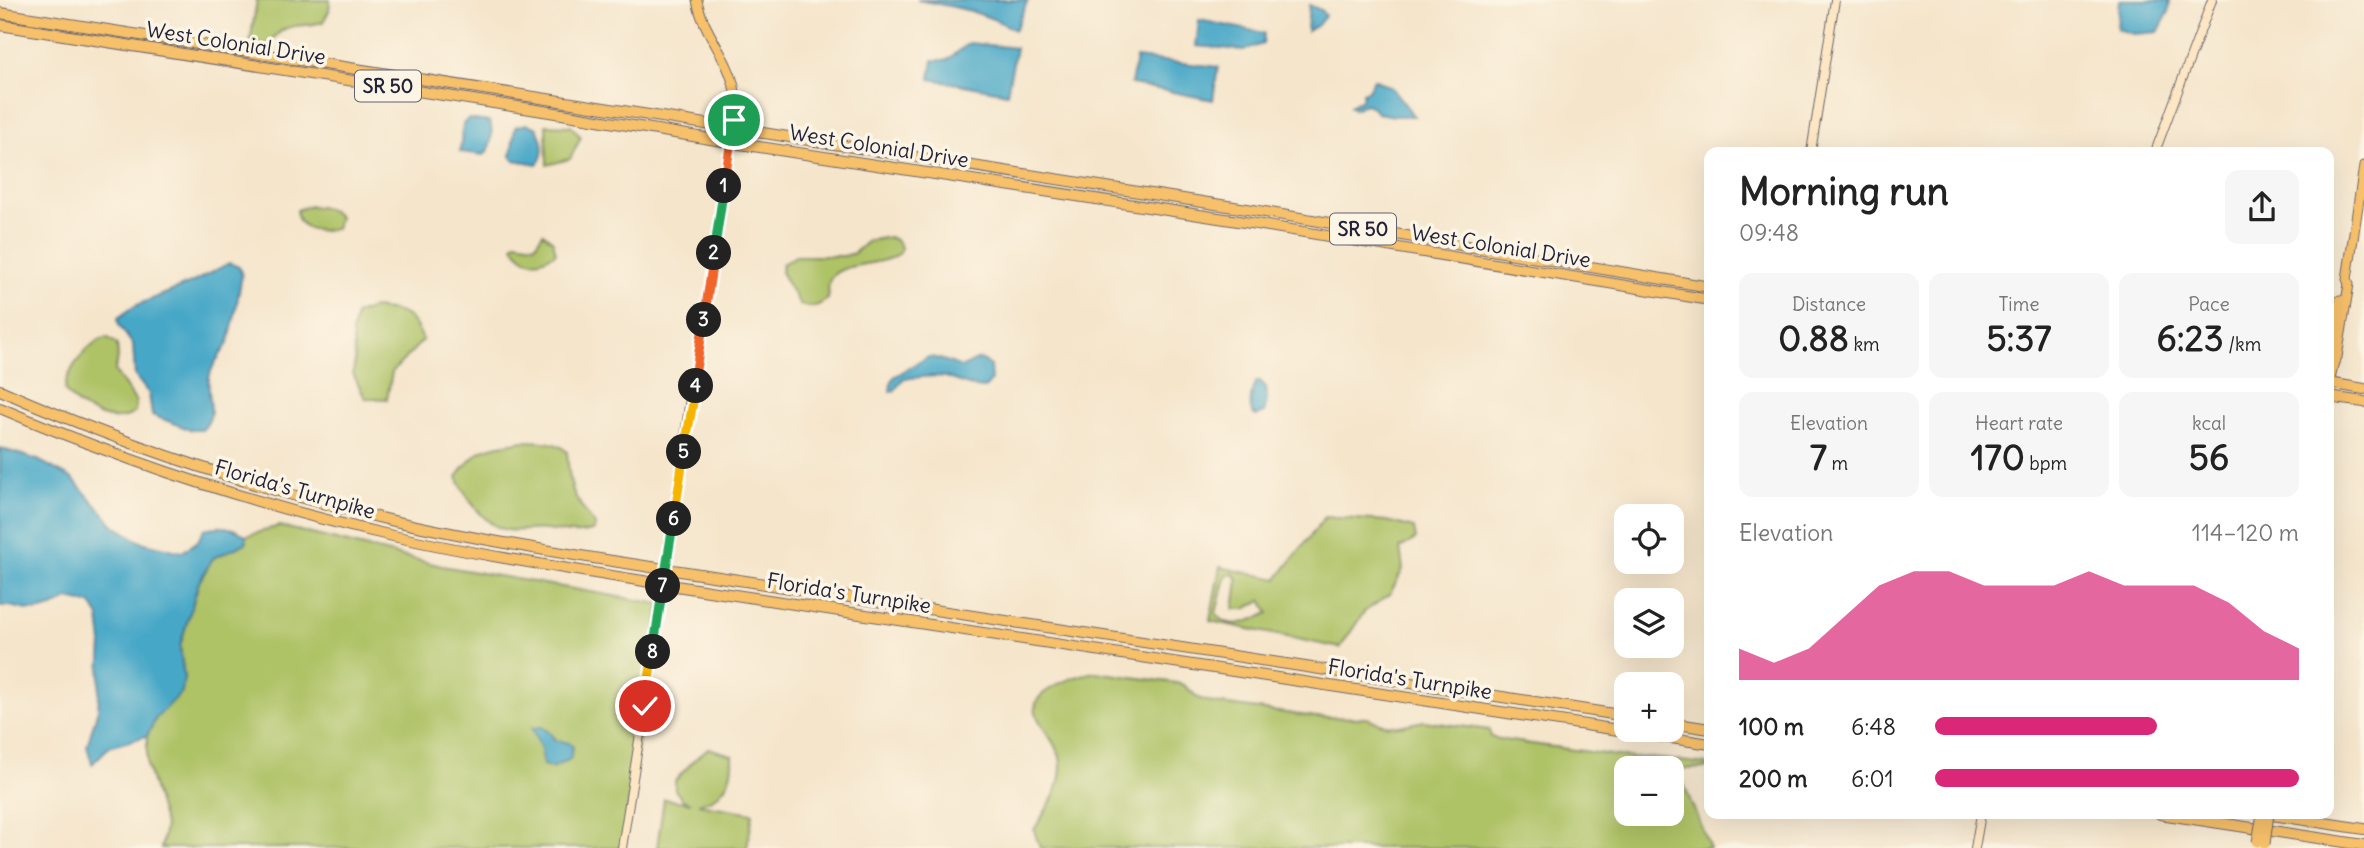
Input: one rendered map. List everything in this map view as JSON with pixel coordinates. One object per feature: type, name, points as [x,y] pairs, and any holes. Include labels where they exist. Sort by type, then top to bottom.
[{"type":"highway","name":"West Colonial Drive","points":[[0,13],[1253,210],[1704,286]]},
{"type":"highway","name":"West Colonial Drive","points":[[0,25],[1238,221],[1704,299]]},
{"type":"highway","points":[[943,175],[978,175],[991,169]]},
{"type":"highway","points":[[985,181],[993,174],[1012,172]]},
{"type":"highway","points":[[1238,221],[1250,215],[1253,210]]},
{"type":"highway","points":[[1279,228],[1288,221],[1328,223]]},
{"type":"highway","points":[[1472,261],[1502,259],[1512,253]]},
{"type":"highway","points":[[1506,266],[1518,259],[1544,259]]},
{"type":"highway","points":[[1659,291],[1682,290],[1691,284]]},
{"type":"highway","points":[[2334,385],[2364,389]]},
{"type":"highway","name":"Florida's Turnpike","points":[[0,390],[89,428],[162,454],[335,507],[512,545],[1614,714]]},
{"type":"highway","points":[[2334,398],[2364,402]]},
{"type":"highway","name":"Florida's Turnpike","points":[[0,408],[166,471],[316,517],[452,549],[649,582],[1704,743]]},
{"type":"highway","points":[[1684,725],[1704,728]]},
{"type":"highway","points":[[2193,819],[2364,845]]},
{"type":"highway","points":[[2298,819],[2364,829]]},
{"type":"main road","points":[[622,848],[696,386],[694,382],[736,108],[734,84],[708,34],[697,0]]},
{"type":"main road","points":[[1812,147],[1835,0]]},
{"type":"main road","points":[[2157,147],[2212,0]]},
{"type":"main road","points":[[2334,362],[2349,284],[2347,279],[2364,166]]},
{"type":"main road","points":[[1975,848],[1980,819]]},
{"type":"main road","points":[[2261,846],[2264,819]]},
{"type":"green space","points":[[257,0],[330,0],[329,11],[323,22],[287,28],[269,45],[250,42]]},
{"type":"green space","points":[[546,125],[571,126],[581,137],[570,159],[547,165]]},
{"type":"green space","points":[[308,206],[326,208],[333,212],[339,218],[336,228],[317,230],[305,226],[297,216],[297,210]]},
{"type":"green space","points":[[543,233],[553,241],[556,253],[549,257],[532,261],[522,257],[513,246],[516,242],[535,245]]},
{"type":"green space","points":[[889,237],[897,241],[901,247],[900,253],[882,261],[840,270],[829,282],[828,299],[811,307],[800,305],[781,272],[782,264],[796,256],[844,256],[854,253],[868,241]]},
{"type":"green space","points":[[373,308],[399,312],[410,318],[423,340],[392,372],[387,399],[365,398],[353,374],[355,359],[352,331],[356,314]]},
{"type":"green space","points":[[107,337],[117,344],[115,371],[136,402],[135,412],[117,418],[87,410],[65,390],[69,374],[79,358]]},
{"type":"green space","points":[[523,441],[558,445],[567,452],[573,492],[595,525],[594,530],[576,533],[508,530],[488,521],[475,507],[457,477],[478,453]]},
{"type":"green space","points":[[1325,517],[1387,521],[1414,528],[1416,539],[1400,548],[1403,569],[1390,594],[1364,612],[1340,648],[1210,621],[1220,567],[1277,579]],"holes":[[[1234,574],[1238,580],[1234,609],[1245,609],[1262,600],[1269,613],[1234,624],[1221,619],[1216,613],[1224,581],[1227,575]]]},
{"type":"green space","points":[[279,526],[442,566],[660,604],[622,848],[161,848],[165,826],[147,765],[147,736],[184,678],[180,646],[199,582],[213,558],[246,543],[246,536]]},
{"type":"green space","points":[[1095,672],[1176,683],[1184,685],[1198,698],[1213,703],[1316,717],[1367,718],[1385,725],[1399,726],[1424,721],[1489,730],[1491,737],[1504,740],[1619,756],[1614,756],[1614,826],[1684,826],[1684,785],[1710,848],[1040,848],[1034,830],[1056,792],[1061,766],[1059,755],[1041,725],[1035,706],[1039,697],[1066,680]]},
{"type":"green space","points":[[708,748],[732,755],[731,772],[720,793],[698,804],[753,813],[747,848],[657,848],[664,799],[691,803],[683,800],[675,790],[675,781]]},
{"type":"green space","points":[[1684,761],[1704,764],[1704,768],[1685,769]]},
{"type":"water","points":[[917,0],[1028,0],[1015,30],[980,14]]},
{"type":"water","points":[[2119,0],[2170,0],[2169,12],[2158,32],[2134,34],[2117,29]]},
{"type":"water","points":[[1309,5],[1321,10],[1325,16],[1318,25],[1307,31]]},
{"type":"water","points":[[1199,20],[1264,33],[1263,44],[1244,50],[1196,46]]},
{"type":"water","points":[[969,43],[1016,48],[1007,93],[930,79],[933,60],[947,60]]},
{"type":"water","points":[[1136,58],[1218,67],[1213,100],[1131,84]]},
{"type":"water","points":[[1374,79],[1392,88],[1414,116],[1377,113],[1373,107],[1365,104],[1354,109],[1350,106],[1362,100],[1363,93]]},
{"type":"water","points":[[468,119],[490,122],[491,139],[484,155],[460,152],[463,124]]},
{"type":"water","points":[[526,124],[536,127],[542,140],[543,151],[537,164],[514,160],[511,156],[515,127]]},
{"type":"water","points":[[229,263],[239,267],[242,275],[231,331],[227,345],[214,364],[209,378],[210,418],[202,430],[191,430],[152,415],[149,394],[135,376],[133,345],[119,325],[118,318],[135,306],[191,283]]},
{"type":"water","points":[[928,357],[962,367],[983,360],[990,366],[991,381],[985,388],[979,388],[940,376],[904,378],[894,391],[890,392],[894,377]]},
{"type":"water","points":[[1260,381],[1266,387],[1267,400],[1264,413],[1256,416],[1251,410],[1251,397],[1254,385]]},
{"type":"water","points":[[0,448],[38,460],[72,478],[115,526],[141,542],[182,552],[198,541],[204,529],[226,527],[246,536],[246,543],[213,558],[199,582],[180,646],[184,678],[182,692],[156,718],[147,736],[109,747],[92,764],[87,746],[98,709],[102,643],[99,617],[91,604],[68,599],[45,610],[0,606]]},
{"type":"water","points":[[542,727],[555,740],[569,743],[573,747],[570,759],[552,768],[543,765],[541,749],[532,728]]},
{"type":"route","points":[[645,706],[684,447],[696,386],[694,382],[734,120]]}]
